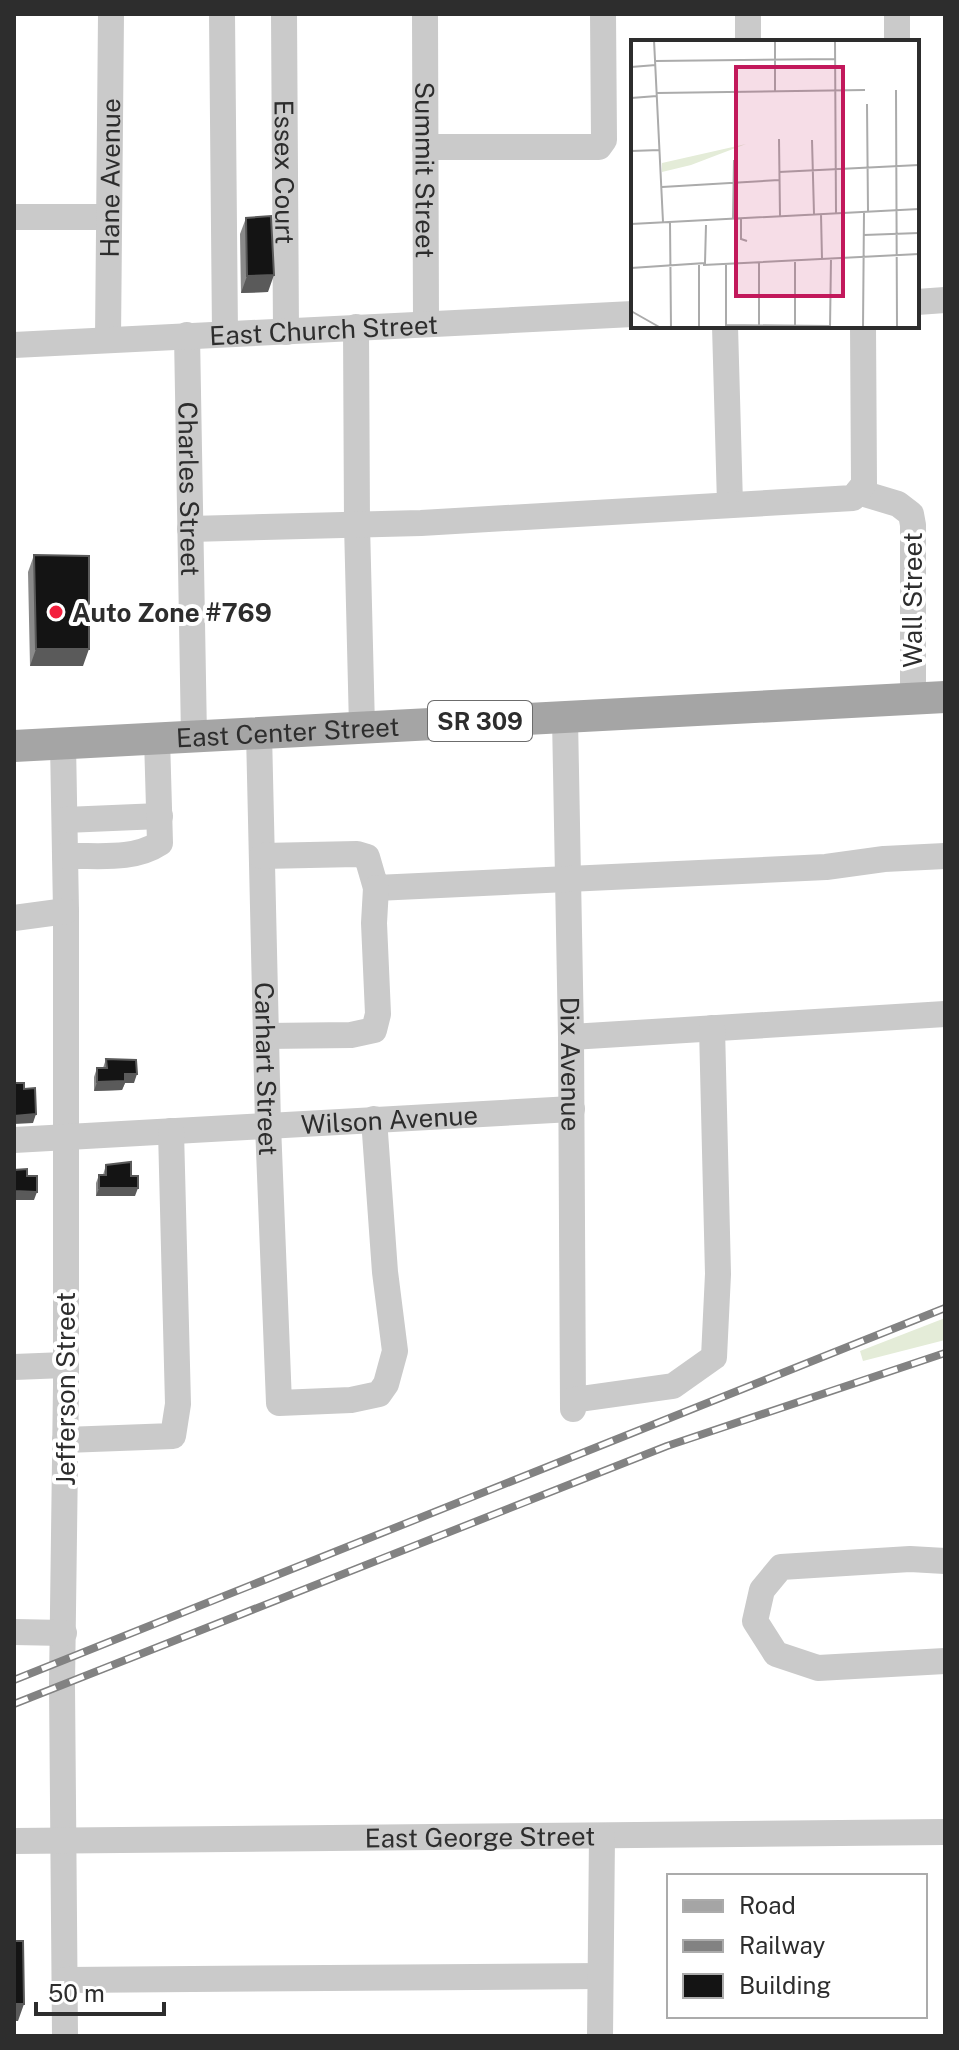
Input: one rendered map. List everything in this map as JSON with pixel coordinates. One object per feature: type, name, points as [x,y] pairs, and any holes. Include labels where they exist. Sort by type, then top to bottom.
[{"type":"main road","name":"East Center Street","points":[[14,746],[945,697]]},
{"type":"street","name":"Hane Avenue","points":[[108,340],[111,14]]},
{"type":"street","points":[[222,14],[225,334]]},
{"type":"street","name":"Essex Court","points":[[284,14],[286,332]]},
{"type":"street","name":"Summit Street","points":[[425,14],[426,324]]},
{"type":"street","points":[[425,147],[599,147],[604,140],[603,14]]},
{"type":"street","points":[[748,14],[748,40]]},
{"type":"street","points":[[897,14],[897,40]]},
{"type":"street","points":[[14,217],[109,217]]},
{"type":"street","points":[[919,302],[945,300]]},
{"type":"street","name":"East Church Street","points":[[14,345],[631,314]]},
{"type":"street","points":[[356,327],[362,727]]},
{"type":"street","points":[[725,328],[730,504]]},
{"type":"street","points":[[190,529],[357,524],[853,498],[864,484],[863,328]]},
{"type":"street","name":"Charles Street","points":[[187,335],[194,737]]},
{"type":"street","name":"Wall Street","points":[[858,492],[898,504],[911,514],[913,698]]},
{"type":"street","name":"Dix Avenue","points":[[565,718],[572,1109],[573,1404],[673,1386],[714,1357],[718,1274],[712,1028]]},
{"type":"street","name":"Carhart Street","points":[[259,733],[268,1125],[279,1403],[351,1400],[379,1394],[386,1384],[395,1351],[385,1272],[374,1119]]},
{"type":"street","points":[[65,856],[135,855],[160,843],[157,738]]},
{"type":"street","name":"Jefferson Street","points":[[63,743],[66,911],[65,2036]]},
{"type":"street","points":[[65,820],[160,816]]},
{"type":"street","points":[[262,856],[357,854],[367,857],[376,888],[374,923],[378,1014],[374,1030],[351,1035],[266,1036]]},
{"type":"street","points":[[376,888],[826,867],[884,859],[945,856]]},
{"type":"street","points":[[14,918],[66,911]]},
{"type":"street","points":[[571,1037],[945,1014]]},
{"type":"street","name":"Wilson Avenue","points":[[14,1140],[572,1109]]},
{"type":"street","points":[[65,1440],[173,1436],[178,1404],[171,1131]]},
{"type":"street","points":[[14,1367],[65,1365]]},
{"type":"street","points":[[945,1561],[910,1559],[781,1567],[762,1590],[755,1621],[776,1654],[818,1668],[945,1661]]},
{"type":"street","points":[[14,1632],[64,1633]]},
{"type":"street","name":"East George Street","points":[[14,1841],[945,1832]]},
{"type":"street","points":[[600,2036],[602,1836]]},
{"type":"street","points":[[65,1980],[600,1976]]},
{"type":"green space","points":[[945,1318],[945,1340],[863,1361],[860,1351]]},
{"type":"building","points":[[271,216],[274,275],[247,276],[246,218]]},
{"type":"building","name":"Auto Zone #769","points":[[34,555],[89,556],[89,649],[36,649]]},
{"type":"building","points":[[106,1059],[136,1060],[137,1074],[125,1074],[125,1081],[97,1082],[97,1068],[107,1068]]},
{"type":"building","points":[[14,1083],[24,1083],[24,1089],[35,1088],[36,1114],[14,1116]]},
{"type":"building","points":[[131,1162],[131,1176],[138,1176],[138,1188],[99,1188],[99,1175],[106,1175],[106,1165]]},
{"type":"building","points":[[27,1169],[27,1176],[37,1176],[37,1192],[14,1191],[14,1170]]},
{"type":"building","points":[[14,1941],[23,1941],[24,2004],[14,2004]]},
{"type":"railway","points":[[14,1680],[945,1308]]},
{"type":"railway","points":[[14,1704],[667,1446],[945,1353]]},
{"type":"place","name":"Auto Zone #769","points":[[56,612]]}]
